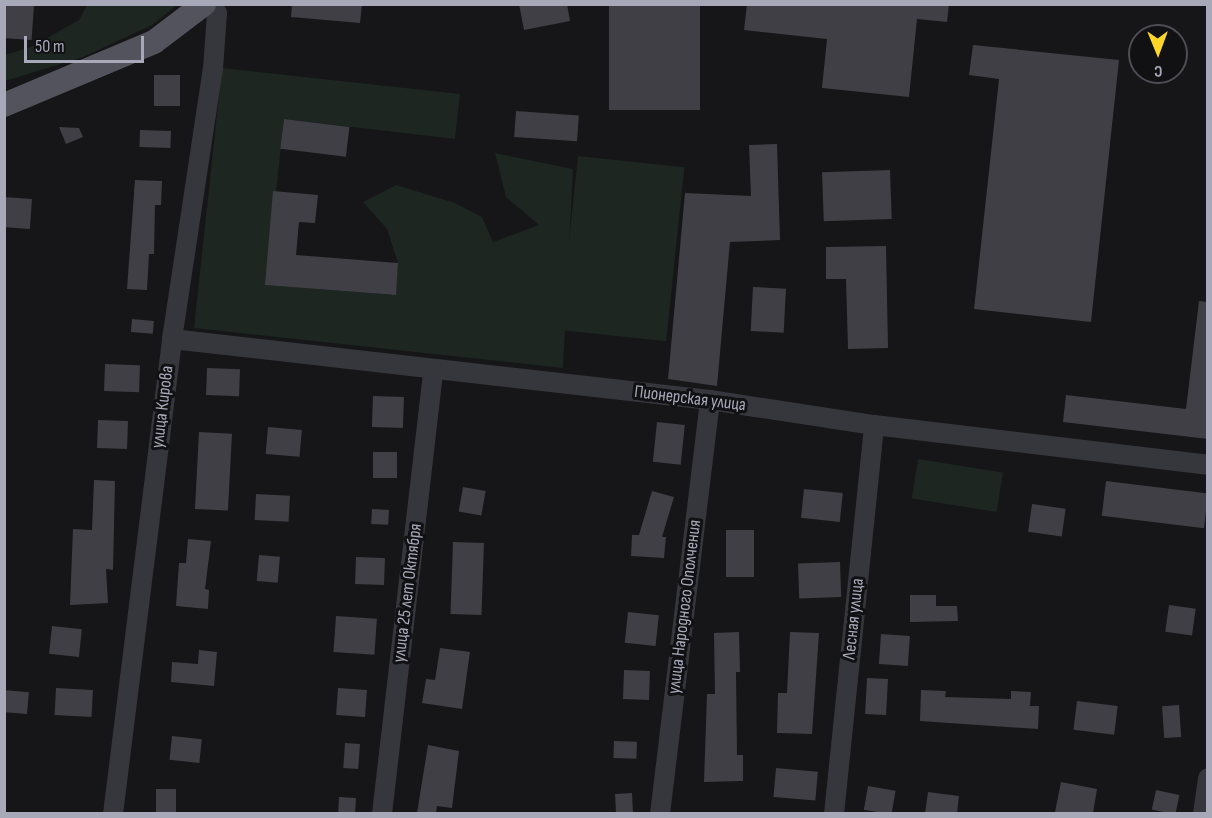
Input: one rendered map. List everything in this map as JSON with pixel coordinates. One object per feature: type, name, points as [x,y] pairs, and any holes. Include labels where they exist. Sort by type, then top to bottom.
[{"type":"main road","points":[[4,105],[154,42],[206,4]]},
{"type":"street","name":"улица Кирова","points":[[113,813],[172,339],[213,69],[217,13],[206,4]]},
{"type":"street","name":"Пионерская улица","points":[[172,339],[434,372],[710,400],[874,425],[1208,465]]},
{"type":"street","name":"улица 25 лет Октября","points":[[382,813],[434,372]]},
{"type":"street","name":"улица Народного Ополчения","points":[[660,813],[710,400]]},
{"type":"street","name":"Лесная улица","points":[[834,813],[874,425]]},
{"type":"street","points":[[1203,813],[1208,778]]},
{"type":"shaded area","points":[[87,5],[177,5],[152,25],[83,57],[5,81],[5,55],[31,47],[79,20]]},
{"type":"shaded area","points":[[222,68],[460,94],[455,139],[284,119],[266,285],[395,295],[398,263],[387,229],[363,202],[396,185],[455,203],[482,217],[493,242],[539,225],[506,197],[495,153],[573,169],[563,368],[194,328]]},
{"type":"shaded area","points":[[578,156],[684,167],[666,341],[560,330]]},
{"type":"shaded area","points":[[918,459],[1003,472],[997,512],[912,499]]},
{"type":"building","points":[[4,4],[34,6],[32,40],[4,38]]},
{"type":"building","points":[[292,4],[362,4],[360,23],[291,17]]},
{"type":"building","points":[[519,4],[567,4],[570,21],[524,30]]},
{"type":"building","points":[[609,4],[700,4],[700,110],[609,110]]},
{"type":"building","points":[[747,4],[949,4],[947,22],[917,19],[909,97],[822,88],[827,39],[744,30]]},
{"type":"building","points":[[973,45],[1119,60],[1091,322],[974,309],[999,79],[969,75]]},
{"type":"building","points":[[154,75],[180,75],[180,106],[154,106]]},
{"type":"building","points":[[516,111],[579,115],[577,141],[514,137]]},
{"type":"building","points":[[284,119],[350,127],[346,157],[280,149]]},
{"type":"building","points":[[59,127],[79,128],[83,137],[66,144]]},
{"type":"building","points":[[140,130],[171,131],[170,148],[139,147]]},
{"type":"building","points":[[777,144],[780,240],[730,242],[717,386],[668,379],[685,193],[751,196],[749,145]]},
{"type":"building","points":[[890,170],[892,219],[824,221],[822,172]]},
{"type":"building","points":[[135,180],[162,181],[161,205],[155,205],[154,254],[149,254],[147,290],[127,289]]},
{"type":"building","points":[[273,191],[318,195],[315,223],[299,222],[296,255],[398,263],[396,295],[265,285]]},
{"type":"building","points":[[4,197],[32,199],[30,229],[4,227]]},
{"type":"building","points":[[886,246],[888,348],[848,349],[846,279],[826,279],[826,247]]},
{"type":"building","points":[[753,287],[786,289],[784,333],[751,331]]},
{"type":"building","points":[[1199,301],[1208,302],[1208,439],[1063,422],[1066,395],[1186,409]]},
{"type":"building","points":[[132,319],[154,321],[153,334],[131,332]]},
{"type":"building","points":[[105,364],[140,365],[139,392],[104,391]]},
{"type":"building","points":[[207,368],[240,369],[239,396],[206,395]]},
{"type":"building","points":[[373,396],[404,397],[403,428],[372,427]]},
{"type":"building","points":[[98,420],[128,421],[127,449],[97,448]]},
{"type":"building","points":[[657,422],[685,425],[681,465],[653,462]]},
{"type":"building","points":[[268,427],[302,430],[300,457],[266,454]]},
{"type":"building","points":[[199,432],[232,434],[228,511],[195,509]]},
{"type":"building","points":[[373,452],[397,452],[397,478],[373,478]]},
{"type":"building","points":[[94,480],[115,481],[113,570],[106,569],[108,603],[70,605],[73,529],[92,530]]},
{"type":"building","points":[[1106,481],[1208,494],[1204,528],[1102,516]]},
{"type":"building","points":[[463,487],[486,491],[481,516],[459,512]]},
{"type":"building","points":[[804,489],[843,493],[840,522],[801,518]]},
{"type":"building","points":[[652,491],[674,497],[662,537],[666,537],[664,558],[631,556],[632,535],[639,535]]},
{"type":"building","points":[[256,494],[290,496],[289,522],[255,520]]},
{"type":"building","points":[[1032,504],[1066,509],[1062,536],[1028,532]]},
{"type":"building","points":[[372,509],[389,510],[388,525],[371,524]]},
{"type":"building","points":[[726,530],[754,530],[754,577],[726,577]]},
{"type":"building","points":[[188,539],[211,541],[205,589],[209,590],[208,609],[176,606],[179,563],[186,563]]},
{"type":"building","points":[[453,542],[484,543],[481,615],[450,614]]},
{"type":"building","points":[[259,555],[280,557],[278,583],[257,581]]},
{"type":"building","points":[[356,557],[385,558],[384,585],[355,584]]},
{"type":"building","points":[[840,562],[841,597],[799,598],[798,563]]},
{"type":"building","points":[[910,595],[936,595],[936,606],[957,606],[958,621],[910,622]]},
{"type":"building","points":[[1169,605],[1196,609],[1192,635],[1165,632]]},
{"type":"building","points":[[628,612],[659,615],[656,646],[625,643]]},
{"type":"building","points":[[336,616],[377,619],[374,655],[333,652]]},
{"type":"building","points":[[52,626],[82,629],[79,657],[49,654]]},
{"type":"building","points":[[739,632],[740,672],[736,672],[737,755],[743,755],[743,781],[704,782],[707,694],[715,694],[714,633]]},
{"type":"building","points":[[790,632],[819,633],[812,734],[777,733],[778,693],[787,693]]},
{"type":"building","points":[[881,634],[910,636],[908,666],[879,664]]},
{"type":"building","points":[[440,648],[470,652],[462,709],[422,703],[426,679],[435,680]]},
{"type":"building","points":[[199,650],[217,652],[214,686],[171,682],[172,662],[198,664]]},
{"type":"building","points":[[624,670],[650,671],[649,700],[623,699]]},
{"type":"building","points":[[867,678],[888,679],[886,715],[865,714]]},
{"type":"building","points":[[56,688],[93,690],[92,717],[55,715]]},
{"type":"building","points":[[338,688],[367,690],[365,717],[336,715]]},
{"type":"building","points":[[4,690],[29,692],[27,714],[4,712]]},
{"type":"building","points":[[921,690],[946,691],[945,697],[1011,699],[1011,691],[1031,692],[1030,706],[1039,706],[1038,729],[920,721]]},
{"type":"building","points":[[1077,701],[1118,706],[1114,735],[1073,730]]},
{"type":"building","points":[[1179,705],[1181,737],[1164,738],[1162,706]]},
{"type":"building","points":[[172,736],[202,739],[199,763],[169,760]]},
{"type":"building","points":[[614,741],[637,742],[636,759],[613,758]]},
{"type":"building","points":[[345,743],[360,744],[358,769],[343,768]]},
{"type":"building","points":[[428,745],[459,751],[452,808],[437,806],[436,813],[417,813]]},
{"type":"building","points":[[776,768],[818,772],[815,801],[773,797]]},
{"type":"building","points":[[1061,782],[1097,789],[1093,813],[1055,812]]},
{"type":"building","points":[[868,786],[896,791],[891,814],[864,810]]},
{"type":"building","points":[[156,789],[176,789],[176,813],[156,813]]},
{"type":"building","points":[[1156,790],[1179,795],[1175,814],[1152,810]]},
{"type":"building","points":[[928,792],[959,796],[957,813],[925,813]]},
{"type":"building","points":[[632,793],[633,813],[616,814],[615,794]]},
{"type":"building","points":[[339,797],[356,798],[355,814],[338,813]]}]
